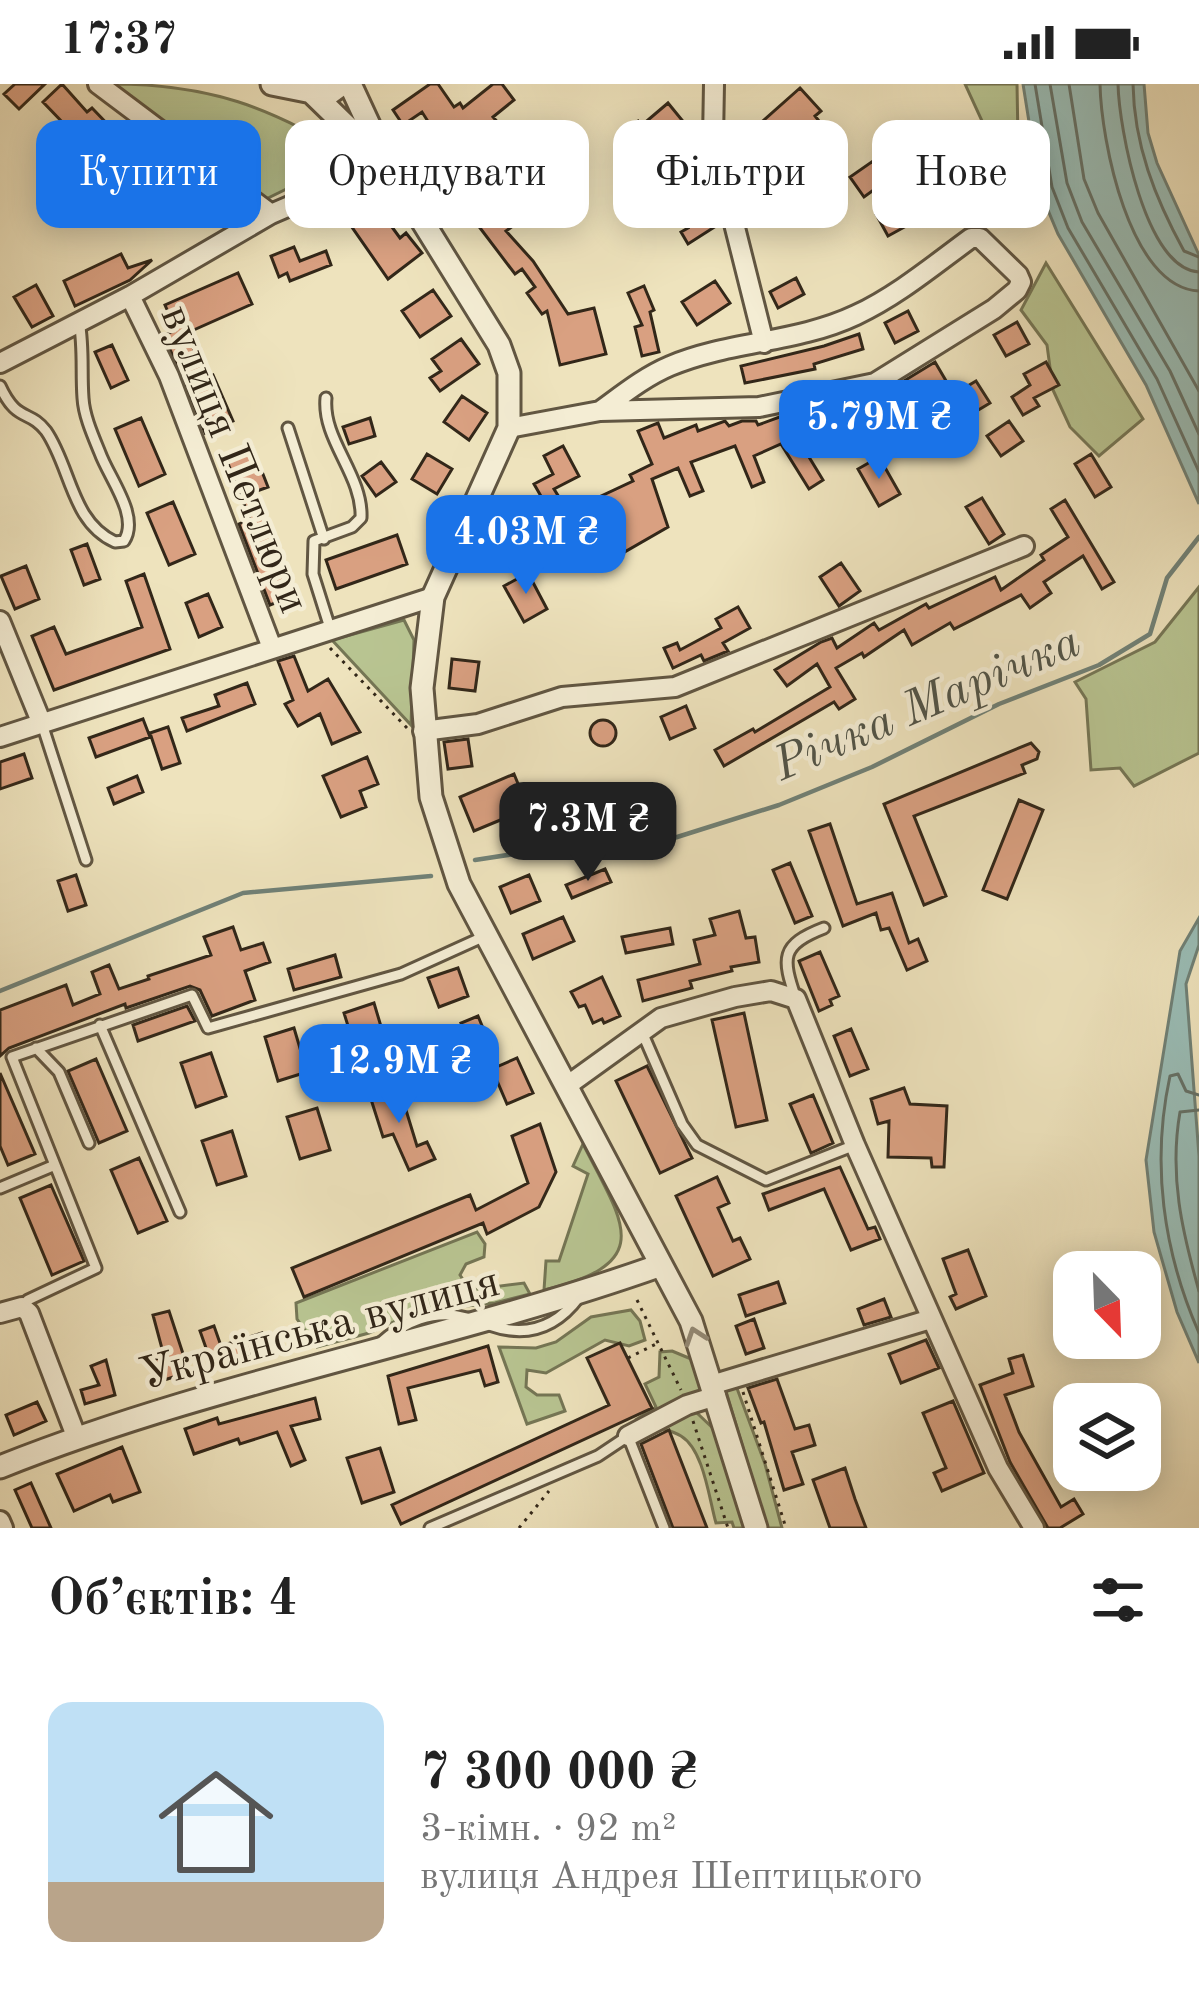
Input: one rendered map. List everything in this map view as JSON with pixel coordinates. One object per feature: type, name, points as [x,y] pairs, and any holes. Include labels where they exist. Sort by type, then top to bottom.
[{"type":"street","points":[[98,84],[271,214]]},
{"type":"street","points":[[272,84],[327,95],[346,84],[364,120]]},
{"type":"street","points":[[714,84],[712,140],[764,343]]},
{"type":"street","points":[[308,88],[341,120]]},
{"type":"street","points":[[0,364],[285,208]]},
{"type":"street","points":[[427,228],[499,345],[509,373],[509,428],[433,597],[417,731],[431,797],[459,884],[691,1321],[756,1528]]},
{"type":"street","points":[[509,428],[600,411],[760,406],[875,383],[994,309],[1021,283],[980,238],[970,238],[902,289],[857,315],[669,367],[600,411]]},
{"type":"street","name":"вулиця Петлюри","points":[[130,296],[185,418],[272,648]]},
{"type":"street","points":[[417,731],[478,724],[562,698],[675,687],[1024,546]]},
{"type":"street","points":[[0,737],[433,597]]},
{"type":"street","points":[[0,621],[42,724]]},
{"type":"street","points":[[568,1084],[661,1018],[771,991],[796,999],[998,1468],[1034,1528]]},
{"type":"street","name":"Українська вулиця","points":[[0,1467],[76,1436],[582,1293],[661,1265]]},
{"type":"street","points":[[0,1313],[22,1307],[34,1323],[76,1436]]},
{"type":"street","points":[[628,1436],[738,1378],[931,1319]]},
{"type":"lane","points":[[0,386],[9,405],[40,424],[49,436],[96,530],[115,542],[124,541],[129,535],[128,515],[100,455],[82,398],[84,347],[79,321]]},
{"type":"lane","points":[[326,398],[325,415],[362,501],[361,518],[352,527],[314,541],[313,574],[326,629]]},
{"type":"lane","points":[[288,428],[324,539]]},
{"type":"lane","points":[[42,724],[86,860]]},
{"type":"lane","points":[[796,999],[785,968],[786,956],[803,936],[824,928]]},
{"type":"lane","points":[[22,1307],[96,1268],[6,1059],[192,995],[208,1028],[400,974],[488,934]]},
{"type":"lane","points":[[100,1025],[180,1212]]},
{"type":"lane","points":[[642,1033],[682,1124],[697,1145],[766,1180],[855,1145]]},
{"type":"lane","points":[[36,1048],[59,1072],[89,1143]]},
{"type":"lane","points":[[1,1184],[55,1165]]},
{"type":"lane","points":[[430,1528],[566,1471],[628,1436],[664,1528]]},
{"type":"path","points":[[326,629],[326,644],[417,731]]},
{"type":"path","points":[[628,1358],[659,1343]]},
{"type":"path","points":[[738,1378],[786,1528]]},
{"type":"path","points":[[519,1528],[566,1471]]},
{"type":"green space","points":[[113,84],[179,88],[238,102],[285,120],[285,190],[261,200],[261,120],[154,120],[114,90]]},
{"type":"green space","points":[[965,84],[1017,84],[1018,120],[982,120]]},
{"type":"green space","points":[[1046,263],[1143,419],[1099,456],[1070,427],[1053,390],[1047,345],[1021,310]]},
{"type":"green space","points":[[1199,587],[1199,753],[1134,786],[1120,768],[1091,770],[1086,699],[1075,682],[1155,642]]},
{"type":"green space","points":[[404,620],[414,640],[411,725],[332,640]]},
{"type":"green space","points":[[583,1144],[618,1218],[617,1253],[604,1267],[544,1290],[546,1261],[559,1261],[588,1174],[573,1166]]},
{"type":"green space","points":[[477,1232],[485,1244],[484,1257],[466,1264],[460,1275],[470,1290],[524,1283],[530,1294],[495,1303],[418,1311],[369,1333],[317,1347],[297,1319],[296,1303]]},
{"type":"green space","points":[[631,1310],[645,1340],[629,1346],[605,1340],[546,1373],[527,1370],[526,1387],[537,1395],[559,1395],[565,1411],[527,1424],[499,1347],[536,1348],[556,1342],[591,1317]]},
{"type":"green space","points":[[672,1351],[696,1361],[706,1390],[694,1398],[697,1413],[719,1434],[747,1528],[716,1523],[700,1463],[689,1443],[676,1433],[637,1419],[656,1407],[645,1384],[659,1377],[660,1352]]},
{"type":"green space","points":[[735,1383],[782,1528],[767,1528],[725,1388]]},
{"type":"water","points":[[1023,84],[1144,84],[1148,133],[1157,163],[1199,255],[1199,504],[1146,385],[1050,215],[1050,120],[1029,120]]},
{"type":"water","points":[[1199,918],[1199,945],[1186,984],[1199,1156],[1199,1363],[1177,1312],[1154,1232],[1146,1160],[1180,951]]},
{"type":"building","points":[[15,84],[45,84],[19,109],[4,94]]},
{"type":"building","points":[[62,84],[87,112],[92,108],[104,120],[60,120],[43,102]]},
{"type":"building","points":[[430,84],[438,84],[454,107],[460,103],[463,108],[493,84],[502,84],[514,100],[493,117],[496,120],[427,120],[422,112],[400,120],[393,110]]},
{"type":"building","points":[[800,88],[821,111],[815,116],[818,120],[764,120]]},
{"type":"building","points":[[668,103],[682,120],[648,120]]},
{"type":"building","points":[[872,162],[872,191],[864,197],[850,177]]},
{"type":"building","points":[[353,228],[393,228],[400,238],[406,233],[422,253],[388,279]]},
{"type":"building","points":[[480,228],[510,228],[506,231],[533,261],[568,314],[594,308],[606,354],[560,365],[547,311],[542,314],[527,293],[535,287],[522,269],[515,274]]},
{"type":"building","points":[[688,228],[713,228],[688,244],[681,232]]},
{"type":"building","points":[[294,247],[300,261],[326,251],[331,265],[290,281],[287,273],[279,277],[271,256]]},
{"type":"building","points":[[121,254],[128,268],[152,260],[130,280],[75,306],[64,281]]},
{"type":"building","points":[[238,273],[252,304],[187,333],[206,378],[213,375],[233,421],[205,433],[164,335],[176,330],[165,305]]},
{"type":"building","points":[[796,278],[804,294],[778,308],[770,292]]},
{"type":"building","points":[[715,281],[730,303],[697,325],[682,302]]},
{"type":"building","points":[[36,285],[53,316],[32,327],[14,297]]},
{"type":"building","points":[[644,286],[654,310],[650,312],[659,352],[642,356],[635,327],[642,325],[628,293]]},
{"type":"building","points":[[433,290],[451,316],[420,337],[402,311]]},
{"type":"building","points":[[908,311],[918,331],[895,343],[885,323]]},
{"type":"building","points":[[1017,322],[1029,344],[1006,356],[994,335]]},
{"type":"building","points":[[859,334],[863,349],[814,364],[815,369],[745,383],[741,366]]},
{"type":"building","points":[[461,339],[479,364],[440,391],[430,378],[441,371],[432,359]]},
{"type":"building","points":[[112,345],[128,380],[111,388],[95,352]]},
{"type":"building","points":[[935,362],[952,391],[913,407],[909,400],[852,426],[855,432],[809,457],[823,480],[809,489],[781,444],[754,456],[764,482],[752,487],[735,446],[691,462],[703,491],[690,496],[678,468],[652,479],[668,527],[621,554],[597,498],[633,481],[630,475],[652,464],[638,431],[658,423],[664,438],[696,425],[698,431],[725,421],[729,426],[742,421],[758,425],[785,415],[787,421],[811,411],[813,416],[881,395]]},
{"type":"building","points":[[1046,362],[1059,385],[1034,398],[1039,406],[1023,415],[1012,397],[1030,385],[1024,374]]},
{"type":"building","points":[[976,381],[990,403],[975,412],[961,390]]},
{"type":"building","points":[[462,396],[487,413],[469,440],[444,422]]},
{"type":"building","points":[[141,418],[165,474],[139,486],[115,429]]},
{"type":"building","points":[[370,418],[375,436],[349,444],[343,427]]},
{"type":"building","points":[[1009,421],[1023,441],[1001,456],[987,436]]},
{"type":"building","points":[[252,446],[268,487],[254,492],[296,595],[270,605],[239,524],[250,519],[225,456]]},
{"type":"building","points":[[563,446],[579,476],[554,489],[582,534],[568,543],[534,484],[553,474],[544,456]]},
{"type":"building","points":[[427,454],[452,469],[437,494],[412,479]]},
{"type":"building","points":[[1091,454],[1111,487],[1095,497],[1075,464]]},
{"type":"building","points":[[879,457],[900,494],[879,506],[858,469]]},
{"type":"building","points":[[381,462],[396,482],[376,496],[362,476]]},
{"type":"building","points":[[982,498],[1004,534],[989,544],[966,507]]},
{"type":"building","points":[[1065,500],[1114,582],[1102,589],[1083,556],[1044,582],[1051,593],[1030,608],[1021,595],[954,629],[950,623],[912,645],[904,630],[864,657],[862,653],[836,668],[855,699],[839,709],[834,702],[724,766],[715,750],[830,687],[817,664],[787,686],[775,670],[821,642],[832,638],[837,648],[874,623],[879,630],[926,604],[929,608],[995,577],[1001,590],[1068,537],[1051,509]]},
{"type":"building","points":[[173,502],[195,554],[169,565],[147,513]]},
{"type":"building","points":[[516,507],[532,534],[516,544],[499,516]]},
{"type":"building","points":[[397,535],[407,564],[336,589],[326,560]]},
{"type":"building","points":[[87,544],[100,579],[84,585],[71,550]]},
{"type":"building","points":[[841,563],[860,591],[839,606],[820,577]]},
{"type":"building","points":[[26,566],[39,599],[15,609],[1,576]]},
{"type":"building","points":[[528,573],[547,609],[524,622],[504,586]]},
{"type":"building","points":[[144,574],[170,649],[54,690],[32,636],[54,627],[66,654],[142,627],[126,581]]},
{"type":"building","points":[[208,594],[222,627],[199,637],[186,603]]},
{"type":"building","points":[[738,607],[750,628],[723,643],[728,651],[704,661],[701,655],[673,668],[664,648],[677,643],[680,650],[721,628],[716,619]]},
{"type":"building","points":[[294,656],[308,691],[328,679],[360,732],[332,744],[320,714],[298,726],[285,704],[293,700],[278,661]]},
{"type":"building","points":[[452,659],[479,662],[475,691],[449,688]]},
{"type":"building","points":[[247,683],[255,704],[187,731],[182,718],[219,706],[215,695]]},
{"type":"building","points":[[686,706],[695,728],[670,739],[661,717]]},
{"type":"building","points":[[143,719],[150,737],[96,757],[89,738]]},
{"type":"building","points":[[603,720],[616,733],[603,746],[590,733]]},
{"type":"building","points":[[168,727],[180,763],[162,769],[150,733]]},
{"type":"building","points":[[468,739],[472,766],[448,769],[444,742]]},
{"type":"building","points":[[1031,743],[1039,752],[1037,759],[1022,765],[1025,773],[914,816],[946,896],[924,905],[884,804]]},
{"type":"building","points":[[24,754],[32,778],[0,789],[0,762]]},
{"type":"building","points":[[367,757],[378,784],[360,791],[366,807],[341,817],[323,776]]},
{"type":"building","points":[[514,774],[533,820],[515,827],[510,816],[474,831],[460,797]]},
{"type":"building","points":[[137,776],[143,792],[114,804],[108,788]]},
{"type":"building","points":[[1019,800],[1043,810],[1007,899],[983,890]]},
{"type":"building","points":[[830,824],[857,904],[892,893],[909,943],[918,939],[927,961],[907,970],[889,928],[881,930],[876,913],[843,926],[809,831]]},
{"type":"building","points":[[790,863],[812,916],[795,923],[773,870]]},
{"type":"building","points":[[605,869],[611,882],[572,898],[566,885]]},
{"type":"building","points":[[76,875],[86,905],[68,911],[58,881]]},
{"type":"building","points":[[529,875],[540,901],[511,913],[500,887]]},
{"type":"building","points":[[739,911],[746,938],[755,937],[759,962],[731,967],[732,971],[690,981],[692,988],[643,1001],[638,980],[700,964],[694,940],[715,935],[710,919]]},
{"type":"building","points":[[563,917],[574,941],[533,959],[523,934]]},
{"type":"building","points":[[233,927],[241,950],[263,943],[270,962],[245,971],[255,1000],[212,1016],[200,990],[190,986],[126,1008],[125,1004],[9,1048],[0,1056],[0,1010],[66,985],[73,1005],[100,994],[92,972],[109,965],[119,989],[149,979],[211,955],[204,937]]},
{"type":"building","points":[[670,928],[673,944],[626,953],[622,937]]},
{"type":"building","points":[[820,952],[839,996],[819,1011],[799,961]]},
{"type":"building","points":[[335,955],[341,977],[294,990],[288,969]]},
{"type":"building","points":[[458,968],[468,996],[439,1007],[428,978]]},
{"type":"building","points":[[602,977],[620,1016],[593,1023],[585,1005],[579,1007],[571,992]]},
{"type":"building","points":[[374,1003],[391,1060],[374,1066],[371,1054],[358,1058],[344,1013]]},
{"type":"building","points":[[187,1006],[195,1021],[138,1041],[133,1025]]},
{"type":"building","points":[[744,1013],[767,1120],[736,1127],[712,1020]]},
{"type":"building","points":[[478,1016],[492,1050],[476,1057],[461,1023]]},
{"type":"building","points":[[294,1028],[307,1072],[278,1081],[265,1037]]},
{"type":"building","points":[[851,1029],[868,1069],[850,1076],[834,1036]]},
{"type":"building","points":[[211,1053],[226,1096],[196,1107],[181,1063]]},
{"type":"building","points":[[517,1058],[533,1093],[507,1104],[492,1069]]},
{"type":"building","points":[[96,1059],[127,1131],[99,1143],[68,1071]]},
{"type":"building","points":[[647,1066],[692,1158],[660,1173],[616,1081]]},
{"type":"building","points":[[0,1073],[35,1154],[8,1165],[0,1146]]},
{"type":"building","points":[[398,1084],[417,1146],[427,1142],[435,1159],[409,1170],[393,1134],[383,1137],[369,1093]]},
{"type":"building","points":[[904,1088],[910,1104],[947,1106],[944,1167],[932,1167],[931,1158],[888,1157],[889,1121],[878,1124],[871,1099]]},
{"type":"building","points":[[813,1095],[833,1143],[811,1153],[790,1104]]},
{"type":"building","points":[[317,1108],[330,1150],[300,1159],[287,1117]]},
{"type":"building","points":[[540,1124],[556,1172],[539,1207],[487,1234],[483,1223],[304,1297],[292,1268],[470,1195],[476,1210],[528,1183],[512,1136]]},
{"type":"building","points":[[232,1131],[246,1176],[217,1185],[202,1141]]},
{"type":"building","points":[[139,1158],[167,1221],[138,1233],[111,1170]]},
{"type":"building","points":[[840,1167],[868,1229],[875,1227],[880,1239],[851,1250],[824,1189],[769,1210],[763,1194]]},
{"type":"building","points":[[717,1177],[729,1203],[718,1208],[733,1241],[740,1238],[750,1259],[713,1276],[676,1196]]},
{"type":"building","points":[[51,1185],[84,1261],[52,1275],[20,1198]]},
{"type":"building","points":[[968,1250],[986,1296],[956,1309],[950,1297],[956,1294],[943,1259]]},
{"type":"building","points":[[778,1282],[785,1303],[746,1316],[739,1295]]},
{"type":"building","points":[[884,1299],[891,1317],[864,1325],[858,1309]]},
{"type":"building","points":[[169,1311],[189,1372],[158,1382],[151,1361],[164,1356],[153,1315]]},
{"type":"building","points":[[754,1319],[764,1348],[746,1354],[736,1326]]},
{"type":"building","points":[[214,1326],[221,1346],[262,1333],[267,1349],[212,1365],[200,1331]]},
{"type":"building","points":[[926,1340],[939,1368],[901,1383],[889,1354]]},
{"type":"building","points":[[620,1343],[652,1408],[401,1524],[392,1505],[609,1405],[587,1358]]},
{"type":"building","points":[[488,1346],[498,1382],[485,1386],[480,1370],[408,1388],[416,1420],[399,1424],[388,1376]]},
{"type":"building","points":[[1023,1355],[1033,1386],[1005,1395],[1019,1432],[1061,1507],[1074,1499],[1083,1514],[1060,1528],[1048,1528],[1010,1462],[980,1385],[1013,1373],[1009,1359]]},
{"type":"building","points":[[106,1360],[115,1395],[85,1404],[81,1390],[99,1385],[91,1366]]},
{"type":"building","points":[[777,1379],[795,1429],[809,1425],[815,1445],[792,1452],[803,1484],[784,1490],[764,1422],[748,1388]]},
{"type":"building","points":[[315,1398],[320,1419],[291,1426],[305,1460],[291,1466],[277,1432],[194,1454],[185,1429],[217,1418],[219,1424]]},
{"type":"building","points":[[953,1401],[984,1473],[942,1491],[934,1473],[946,1468],[923,1413]]},
{"type":"building","points":[[37,1402],[46,1421],[14,1435],[6,1415]]},
{"type":"building","points":[[669,1430],[707,1528],[673,1528],[641,1444]]},
{"type":"building","points":[[122,1447],[140,1492],[113,1502],[110,1495],[74,1511],[57,1474]]},
{"type":"building","points":[[380,1448],[394,1492],[362,1503],[347,1458]]},
{"type":"building","points":[[845,1468],[866,1528],[830,1528],[813,1480]]},
{"type":"building","points":[[31,1483],[51,1528],[32,1528],[15,1490]]},
{"type":"waterway","name":"Річка Марічка","points":[[475,860],[674,838],[779,805],[872,767],[999,704],[1099,665],[1150,634],[1167,578],[1199,537]]},
{"type":"waterway","name":"Річка Марічка","points":[[0,991],[243,893],[431,876]]}]
